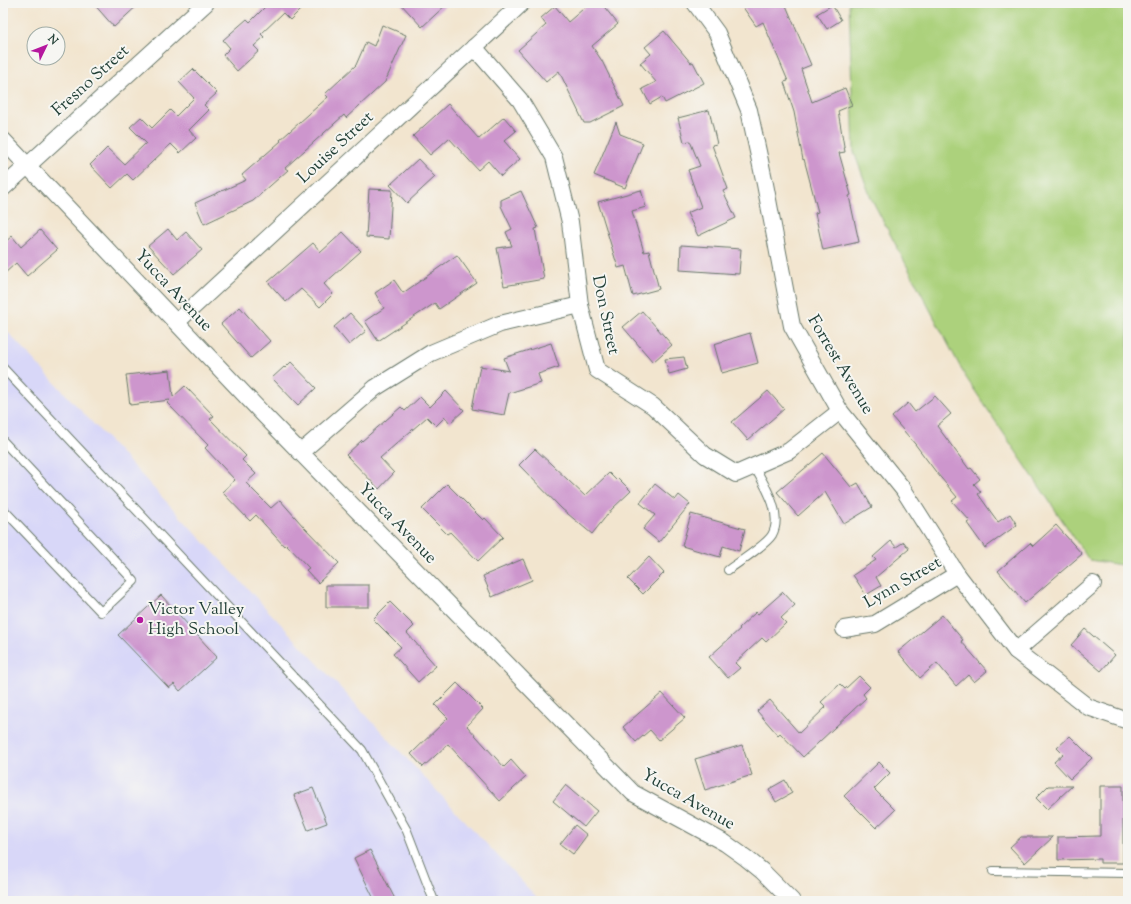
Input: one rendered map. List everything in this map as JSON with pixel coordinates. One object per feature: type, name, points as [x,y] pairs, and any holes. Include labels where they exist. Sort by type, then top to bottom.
[{"type":"street","name":"Fresno Street","points":[[3,188],[206,3]]},
{"type":"street","name":"Louise Street","points":[[177,322],[522,3]]},
{"type":"street","name":"Forrest Avenue","points":[[695,3],[717,33],[749,110],[765,184],[792,326],[840,411],[903,489],[957,574],[1016,651],[1088,707],[1128,721]]},
{"type":"street","name":"Don Street","points":[[474,47],[520,100],[554,157],[570,222],[580,305],[597,370],[653,406],[704,455],[736,474],[790,451],[840,411]]},
{"type":"street","name":"Yucca Avenue","points":[[3,140],[263,414],[633,793],[725,843],[762,871],[792,901]]},
{"type":"street","points":[[301,452],[375,388],[431,353],[500,324],[580,305]]},
{"type":"street","name":"Lynn Street","points":[[844,629],[875,624],[957,574]]},
{"type":"street","points":[[1016,651],[1093,584]]},
{"type":"lane","points":[[3,369],[362,750],[407,831],[434,901]]},
{"type":"lane","points":[[3,441],[134,581],[101,612],[3,509]]},
{"type":"lane","points":[[728,570],[771,536],[776,524],[775,511],[768,491],[754,466]]},
{"type":"lane","points":[[993,871],[1128,873]]},
{"type":"shaded area","name":"Victor Valley High School","points":[[3,327],[15,340],[540,901],[3,901]]},
{"type":"green space","points":[[849,3],[1128,3],[1128,566],[1089,560],[965,376],[871,198],[854,152]]},
{"type":"building","points":[[93,3],[140,3],[114,27]]},
{"type":"building","points":[[269,3],[307,3],[290,20],[283,13],[261,34],[264,37],[254,46],[259,51],[237,71],[223,55],[230,48],[223,40],[247,19],[250,22]]},
{"type":"building","points":[[400,3],[448,3],[422,27]]},
{"type":"building","points":[[590,3],[601,3],[618,24],[592,46],[602,61],[624,106],[590,123],[584,123],[559,71],[546,82],[518,50],[546,25],[541,18],[555,6],[568,22]]},
{"type":"building","points":[[740,3],[785,3],[811,65],[801,69],[812,102],[845,88],[852,105],[838,111],[845,152],[839,153],[851,195],[849,196],[859,242],[823,250],[815,213],[818,212],[804,159],[803,160],[794,112],[784,82],[788,81],[763,22],[756,26]]},
{"type":"building","points":[[832,5],[841,20],[827,29],[817,14]]},
{"type":"building","points":[[382,25],[406,35],[385,82],[346,118],[344,115],[285,168],[288,170],[253,201],[204,224],[195,203],[246,180],[242,175],[328,97],[325,94],[356,65],[366,42],[374,46]]},
{"type":"building","points":[[664,31],[691,63],[693,62],[704,83],[665,103],[662,97],[650,104],[642,89],[656,82],[640,63],[651,54],[645,47]]},
{"type":"building","points":[[193,69],[217,93],[204,105],[209,110],[189,130],[196,138],[180,153],[171,144],[133,180],[127,174],[112,188],[90,165],[107,148],[124,164],[146,143],[130,127],[141,117],[152,128],[170,110],[176,116],[194,98],[179,82]]},
{"type":"building","points":[[448,104],[479,139],[504,117],[516,131],[504,141],[520,159],[501,176],[488,161],[478,170],[449,138],[430,155],[413,136]]},
{"type":"building","points":[[709,110],[717,144],[712,145],[728,189],[723,191],[736,218],[698,236],[687,213],[701,207],[688,170],[700,166],[690,141],[684,142],[678,118]]},
{"type":"building","points":[[616,122],[620,134],[643,143],[625,188],[594,175]]},
{"type":"building","points":[[418,159],[435,177],[407,203],[390,185]]},
{"type":"building","points":[[369,189],[392,190],[389,239],[366,237]]},
{"type":"building","points":[[641,190],[646,207],[632,211],[644,252],[649,251],[659,289],[633,296],[625,266],[618,268],[598,202]]},
{"type":"building","points":[[521,191],[538,228],[535,229],[544,279],[504,286],[497,248],[512,246],[506,232],[512,229],[501,206],[501,200]]},
{"type":"building","points":[[168,229],[177,240],[186,232],[202,250],[174,274],[148,246]]},
{"type":"building","points":[[40,230],[57,250],[27,276],[16,263],[3,275],[3,244],[12,236],[21,247]]},
{"type":"building","points":[[343,232],[361,251],[324,284],[333,294],[320,307],[301,289],[286,302],[268,282],[313,243],[321,252]]},
{"type":"building","points":[[681,245],[741,249],[739,274],[680,270]]},
{"type":"building","points":[[457,255],[477,283],[439,309],[435,303],[378,341],[365,321],[384,308],[375,293],[394,280],[403,293]]},
{"type":"building","points":[[240,307],[270,341],[251,358],[221,324]]},
{"type":"building","points":[[642,311],[672,345],[653,362],[623,327]]},
{"type":"building","points":[[350,313],[366,331],[349,345],[334,327]]},
{"type":"building","points":[[750,333],[758,363],[722,373],[714,344]]},
{"type":"building","points":[[551,343],[559,367],[538,374],[541,383],[509,393],[504,415],[472,409],[480,366],[509,371],[504,358]]},
{"type":"building","points":[[684,357],[687,369],[669,374],[665,359]]},
{"type":"building","points":[[291,362],[316,388],[298,405],[272,378]]},
{"type":"building","points":[[170,370],[173,397],[185,386],[214,416],[210,419],[246,456],[242,460],[256,474],[246,483],[271,508],[280,500],[339,563],[318,583],[306,570],[309,568],[286,544],[284,546],[256,515],[250,521],[222,492],[235,480],[205,448],[208,445],[167,403],[170,400],[130,405],[126,375]]},
{"type":"building","points":[[446,391],[464,410],[450,423],[445,417],[436,426],[427,417],[380,458],[394,473],[379,489],[346,455],[401,407],[405,411],[420,397],[430,407]]},
{"type":"building","points":[[768,391],[784,409],[748,440],[732,422]]},
{"type":"building","points":[[935,396],[951,414],[937,426],[969,469],[971,468],[980,479],[974,484],[981,492],[978,494],[998,522],[1010,514],[1017,525],[985,548],[967,523],[970,521],[952,501],[957,497],[892,417],[908,403],[915,412]]},
{"type":"building","points":[[535,449],[585,496],[609,473],[616,480],[618,478],[631,491],[612,509],[592,534],[562,509],[519,465]]},
{"type":"building","points":[[823,453],[851,487],[858,483],[872,507],[844,524],[825,492],[798,516],[777,492]]},
{"type":"building","points":[[447,484],[483,520],[485,518],[503,537],[478,561],[450,532],[447,534],[422,509]]},
{"type":"building","points":[[655,484],[675,500],[679,495],[690,504],[659,542],[643,529],[655,515],[640,503]]},
{"type":"building","points":[[691,514],[745,529],[739,551],[723,546],[720,557],[682,546]]},
{"type":"building","points":[[1056,525],[1082,554],[1025,603],[998,571],[1030,543],[1033,546]]},
{"type":"building","points":[[891,541],[896,547],[904,542],[909,549],[876,577],[881,586],[866,595],[853,575],[876,560],[873,557]]},
{"type":"building","points":[[649,557],[664,573],[643,594],[628,579]]},
{"type":"building","points":[[523,559],[532,580],[492,597],[483,576]]},
{"type":"building","points":[[326,585],[369,585],[369,607],[326,607]]},
{"type":"building","points":[[783,592],[795,605],[781,618],[786,623],[766,642],[762,638],[735,663],[740,668],[728,678],[709,657],[740,629],[739,628],[756,612],[758,614]]},
{"type":"building","points":[[161,595],[217,657],[180,691],[174,684],[169,688],[118,635]]},
{"type":"building","points":[[390,602],[414,626],[407,633],[436,666],[418,682],[393,654],[401,647],[373,619]]},
{"type":"building","points":[[942,615],[963,640],[961,641],[987,671],[974,682],[968,675],[956,686],[937,663],[920,678],[898,652]]},
{"type":"building","points":[[1085,629],[1115,655],[1101,671],[1071,645]]},
{"type":"building","points":[[859,676],[870,687],[863,694],[866,698],[803,757],[780,733],[778,735],[757,711],[770,700],[799,733],[826,707],[821,702],[840,684],[845,689]]},
{"type":"building","points":[[457,683],[483,709],[467,726],[504,767],[511,760],[526,777],[500,801],[448,744],[423,767],[411,754],[448,718],[435,705]]},
{"type":"building","points":[[662,693],[685,718],[659,740],[650,730],[636,742],[623,727]]},
{"type":"building","points":[[1070,736],[1092,758],[1070,779],[1054,762],[1063,754],[1057,748]]},
{"type":"building","points":[[742,745],[752,775],[705,790],[695,759]]},
{"type":"building","points":[[879,762],[890,773],[874,789],[895,810],[876,828],[844,796]]},
{"type":"building","points":[[785,780],[792,793],[776,802],[769,789]]},
{"type":"building","points":[[566,785],[597,811],[584,827],[553,801]]},
{"type":"building","points":[[1048,786],[1072,786],[1047,809],[1036,798]]},
{"type":"building","points":[[1100,786],[1123,786],[1123,863],[1100,863],[1100,859],[1058,860],[1058,837],[1100,836]]},
{"type":"building","points":[[313,788],[327,823],[308,830],[294,795]]},
{"type":"building","points":[[575,825],[587,835],[573,854],[560,844]]},
{"type":"building","points":[[1021,837],[1053,837],[1025,863],[1010,847]]},
{"type":"building","points":[[370,850],[396,901],[375,901],[354,858]]},
{"type":"place","name":"Victor Valley High School","points":[[140,620]]}]
